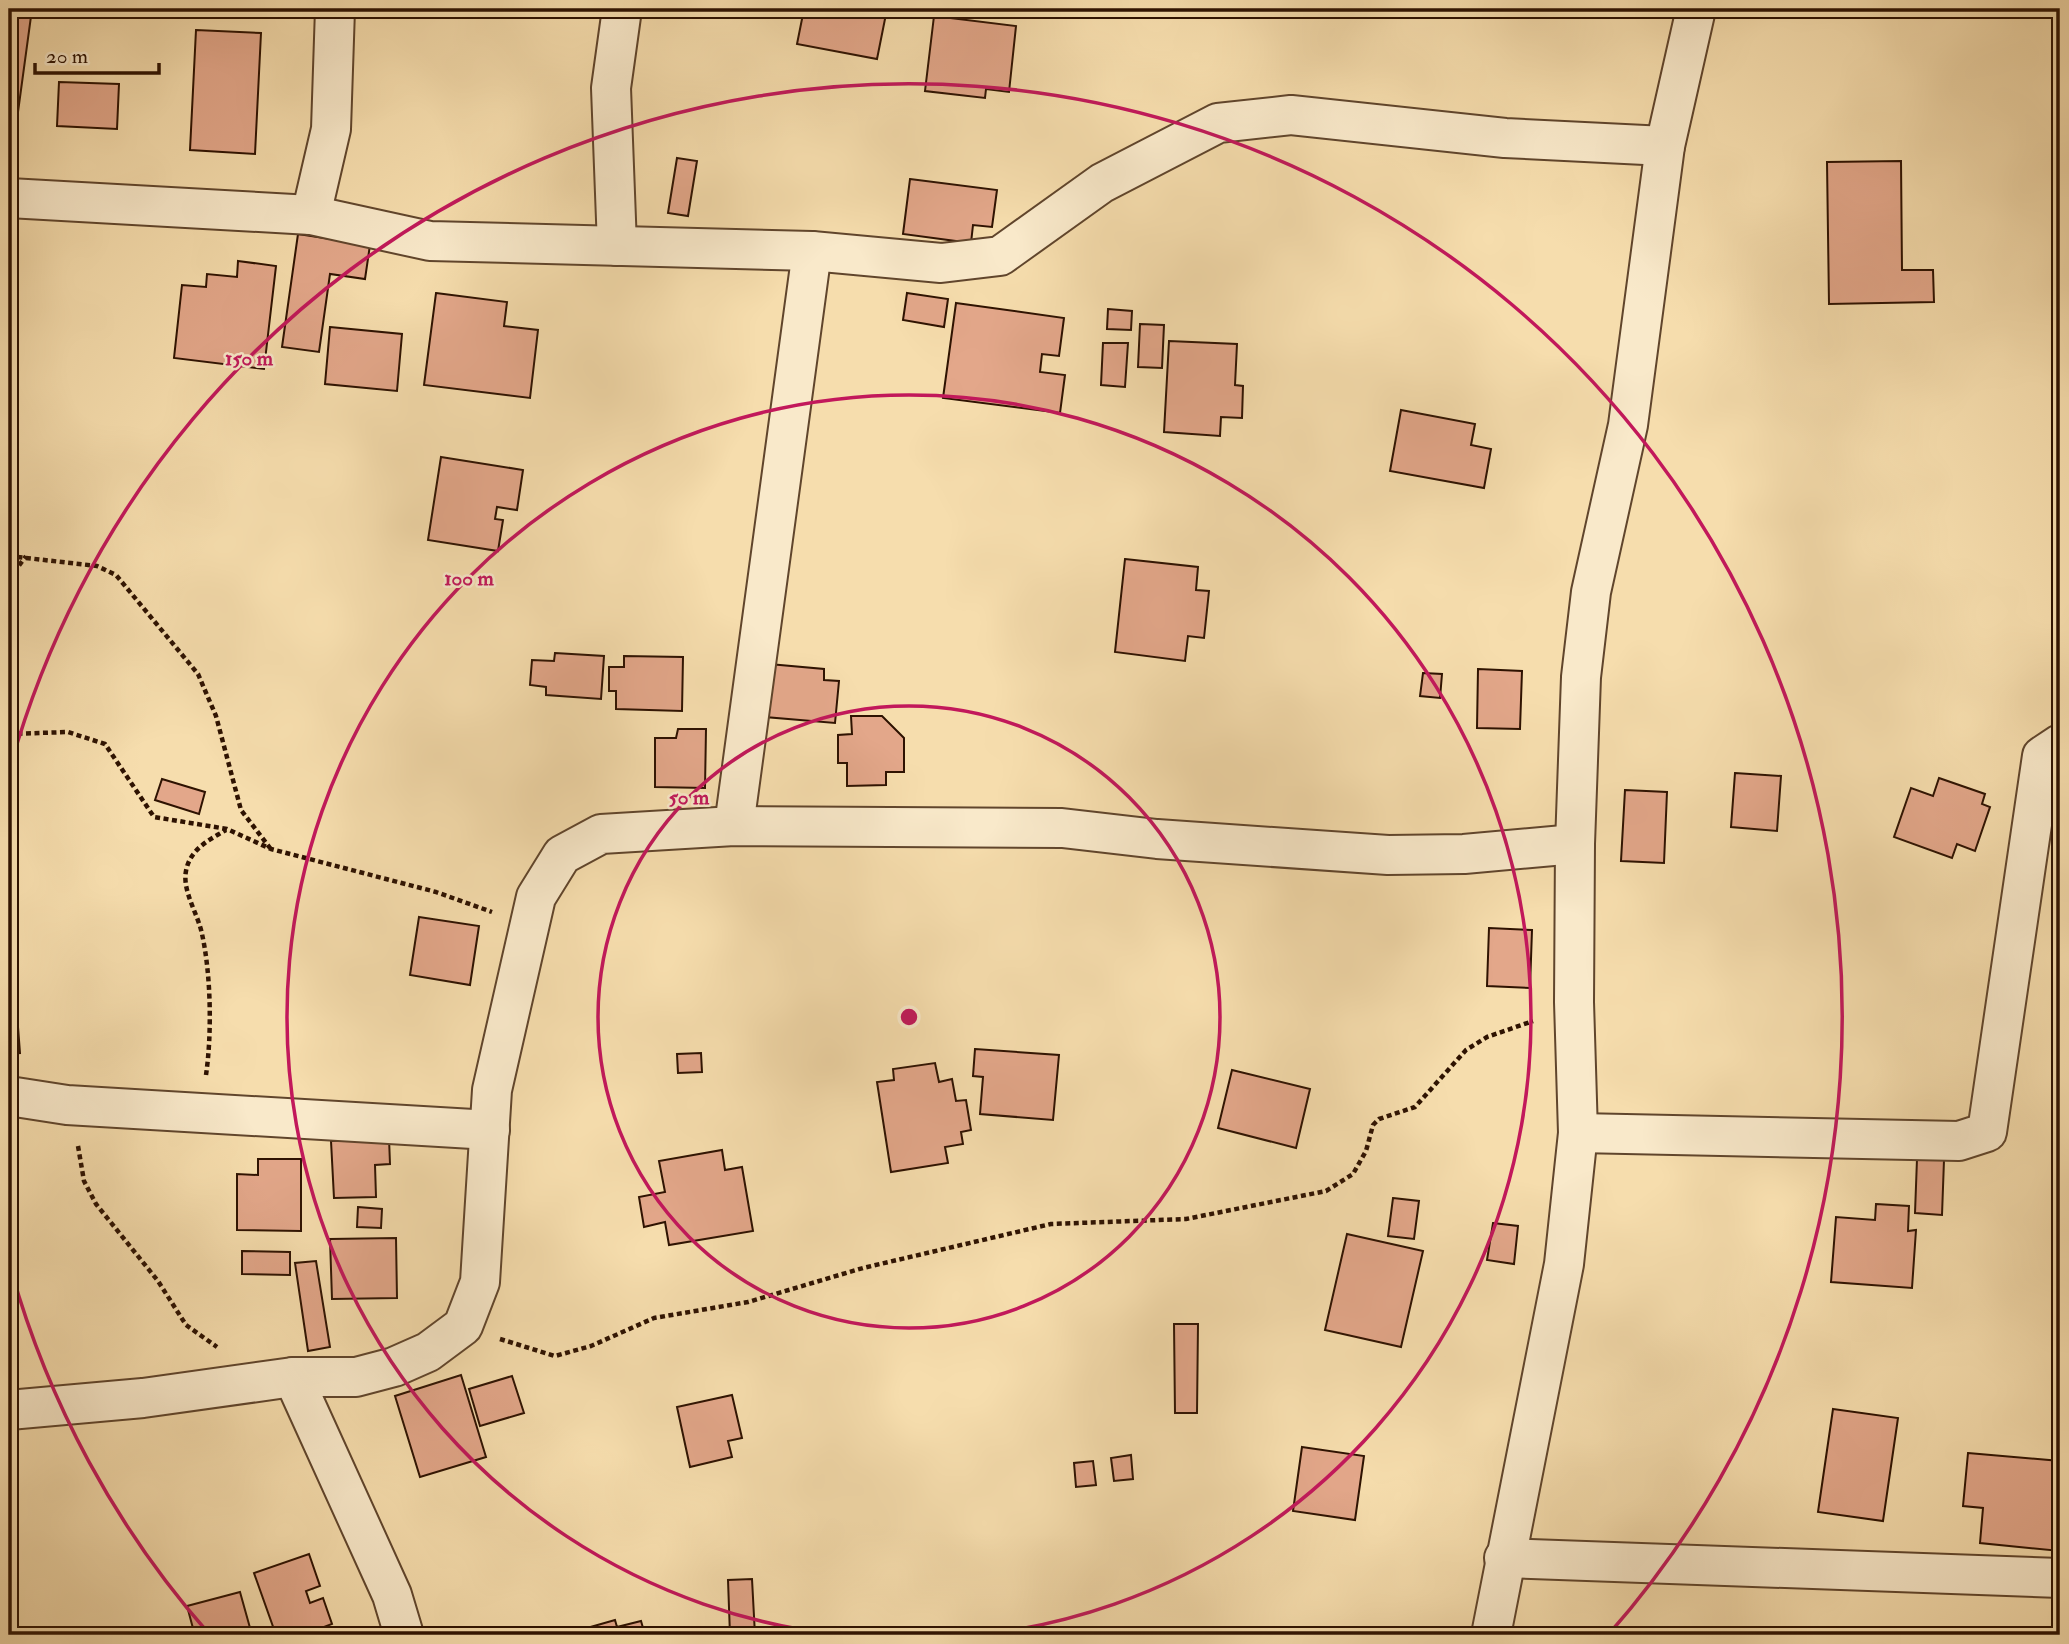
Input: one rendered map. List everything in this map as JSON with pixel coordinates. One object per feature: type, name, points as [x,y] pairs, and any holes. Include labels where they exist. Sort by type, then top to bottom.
[{"type":"street","points":[[311,215],[331,129],[335,9]]},
{"type":"street","points":[[617,246],[611,88],[622,9]]},
{"type":"street","points":[[1491,1635],[1504,1558],[1564,1264],[1578,1133],[1574,1002],[1575,844],[1581,677],[1591,592],[1628,425],[1665,146],[1696,9]]},
{"type":"street","points":[[9,198],[311,215],[430,241],[812,251],[941,263],[1000,256],[1102,183],[1218,123],[1291,115],[1505,138],[1665,146]]},
{"type":"street","points":[[734,826],[812,251]]},
{"type":"street","points":[[1578,1133],[1959,1141],[1987,1132],[2042,756],[2060,744]]},
{"type":"street","points":[[9,1410],[143,1398],[281,1378],[356,1377],[394,1367],[428,1352],[463,1326],[480,1282],[492,1090],[536,897],[562,855],[601,834],[734,826],[1062,828],[1157,839],[1388,855],[1464,854],[1575,844]]},
{"type":"street","points":[[9,1096],[67,1105],[490,1130]]},
{"type":"street","points":[[281,1378],[393,1595],[404,1635]]},
{"type":"street","points":[[1504,1558],[2060,1578]]},
{"type":"path","points":[[9,556],[26,555],[97,566],[117,575],[174,641],[198,674],[208,695],[241,810],[271,849]]},
{"type":"path","points":[[9,579],[26,555]]},
{"type":"path","points":[[9,734],[68,732],[104,744],[154,817],[227,829],[271,849],[436,892],[530,925]]},
{"type":"path","points":[[200,1111],[209,1056],[209,972],[202,932],[185,873],[190,858],[201,845],[227,829]]},
{"type":"path","points":[[463,1326],[555,1356],[591,1346],[654,1318],[748,1302],[863,1268],[1051,1224],[1186,1219],[1326,1191],[1353,1174],[1366,1152],[1373,1125],[1379,1119],[1416,1107],[1466,1050],[1487,1037],[1574,1002]]},
{"type":"path","points":[[67,1105],[78,1135],[84,1181],[96,1204],[158,1281],[186,1325],[281,1378]]},
{"type":"building","points":[[9,9],[32,9],[18,112],[9,110]]},
{"type":"building","points":[[804,9],[887,9],[877,59],[797,44]]},
{"type":"building","points":[[934,16],[1016,26],[1009,92],[986,89],[985,98],[925,91]]},
{"type":"building","points":[[196,30],[261,33],[255,154],[190,150]]},
{"type":"building","points":[[59,82],[119,84],[117,129],[57,126]]},
{"type":"building","points":[[677,158],[697,161],[688,216],[668,213]]},
{"type":"building","points":[[1901,161],[1902,270],[1933,270],[1934,302],[1829,304],[1827,162]]},
{"type":"building","points":[[910,179],[997,190],[992,227],[973,225],[971,243],[903,234]]},
{"type":"building","points":[[298,234],[370,245],[365,279],[330,274],[319,352],[282,347]]},
{"type":"building","points":[[238,261],[276,266],[264,369],[174,358],[182,285],[206,287],[207,274],[237,277]]},
{"type":"building","points":[[436,293],[507,302],[504,326],[538,330],[530,398],[424,385]]},
{"type":"building","points":[[907,293],[948,299],[944,327],[903,320]]},
{"type":"building","points":[[956,303],[1064,318],[1059,356],[1042,354],[1040,372],[1065,375],[1060,413],[943,398]]},
{"type":"building","points":[[1108,309],[1132,311],[1131,330],[1107,329]]},
{"type":"building","points":[[1140,324],[1164,325],[1162,368],[1138,367]]},
{"type":"building","points":[[330,327],[402,334],[397,391],[325,384]]},
{"type":"building","points":[[1169,341],[1237,344],[1235,385],[1243,386],[1242,418],[1221,417],[1220,436],[1164,432]]},
{"type":"building","points":[[1103,343],[1128,343],[1125,387],[1101,385]]},
{"type":"building","points":[[1401,410],[1475,424],[1471,445],[1491,449],[1484,488],[1390,471]]},
{"type":"building","points":[[441,457],[523,470],[517,510],[497,507],[495,519],[503,520],[498,551],[428,540]]},
{"type":"building","points":[[1125,559],[1198,567],[1196,590],[1209,591],[1204,638],[1188,636],[1185,661],[1115,652]]},
{"type":"building","points":[[555,653],[604,656],[601,699],[546,695],[546,687],[530,685],[532,660],[554,661]]},
{"type":"building","points":[[624,656],[683,657],[682,711],[616,709],[616,691],[609,691],[609,667],[624,667]]},
{"type":"building","points":[[769,664],[824,669],[824,680],[839,681],[835,723],[765,717]]},
{"type":"building","points":[[1478,669],[1522,671],[1520,729],[1477,728]]},
{"type":"building","points":[[1423,673],[1442,674],[1440,698],[1420,696]]},
{"type":"building","points":[[851,716],[882,716],[904,738],[904,772],[886,772],[886,785],[847,786],[847,763],[838,763],[838,735],[852,734]]},
{"type":"building","points":[[678,729],[706,729],[705,788],[655,787],[655,738],[676,738]]},
{"type":"building","points":[[1735,773],[1781,776],[1777,831],[1731,827]]},
{"type":"building","points":[[1939,778],[1985,794],[1982,804],[1990,807],[1975,851],[1957,844],[1952,858],[1894,837],[1911,788],[1933,796]]},
{"type":"building","points":[[162,779],[205,792],[199,814],[155,800]]},
{"type":"building","points":[[1625,790],[1667,792],[1664,863],[1621,861]]},
{"type":"building","points":[[419,917],[479,926],[470,985],[410,975]]},
{"type":"building","points":[[1489,928],[1532,930],[1530,988],[1487,986]]},
{"type":"building","points":[[9,1001],[16,1001],[20,1053],[9,1054]]},
{"type":"building","points":[[975,1049],[1059,1055],[1053,1120],[980,1114],[983,1077],[973,1076]]},
{"type":"building","points":[[701,1053],[702,1072],[678,1073],[677,1054]]},
{"type":"building","points":[[935,1063],[939,1082],[952,1079],[956,1101],[966,1100],[971,1130],[961,1132],[963,1144],[945,1147],[948,1163],[891,1172],[877,1082],[894,1080],[893,1069]]},
{"type":"building","points":[[1232,1070],[1310,1089],[1296,1148],[1218,1128]]},
{"type":"building","points":[[389,1138],[390,1164],[375,1165],[376,1197],[334,1198],[331,1141]]},
{"type":"building","points":[[722,1150],[725,1170],[742,1167],[753,1231],[669,1245],[665,1222],[644,1227],[639,1197],[665,1192],[659,1161]]},
{"type":"building","points":[[258,1159],[301,1159],[301,1231],[237,1230],[237,1174],[258,1175]]},
{"type":"building","points":[[1917,1159],[1944,1160],[1942,1215],[1915,1213]]},
{"type":"building","points":[[1393,1198],[1419,1201],[1414,1239],[1388,1236]]},
{"type":"building","points":[[1876,1204],[1909,1206],[1908,1231],[1916,1230],[1912,1288],[1831,1282],[1836,1217],[1875,1220]]},
{"type":"building","points":[[358,1207],[382,1209],[381,1228],[357,1227]]},
{"type":"building","points":[[1493,1223],[1518,1226],[1514,1264],[1487,1260]]},
{"type":"building","points":[[1347,1234],[1423,1251],[1401,1347],[1325,1330]]},
{"type":"building","points":[[396,1238],[397,1298],[332,1299],[330,1239]]},
{"type":"building","points":[[242,1251],[290,1252],[290,1275],[242,1274]]},
{"type":"building","points":[[316,1261],[330,1347],[308,1351],[295,1263]]},
{"type":"building","points":[[1174,1324],[1198,1324],[1197,1413],[1175,1413]]},
{"type":"building","points":[[461,1375],[486,1457],[420,1477],[395,1396]]},
{"type":"building","points":[[512,1376],[524,1413],[480,1426],[469,1389]]},
{"type":"building","points":[[732,1395],[742,1438],[728,1441],[732,1457],[690,1467],[677,1407]]},
{"type":"building","points":[[1833,1409],[1898,1418],[1883,1521],[1818,1512]]},
{"type":"building","points":[[1302,1447],[1364,1456],[1355,1520],[1293,1511]]},
{"type":"building","points":[[1968,1453],[2060,1461],[2060,1551],[1980,1543],[1983,1508],[1963,1506]]},
{"type":"building","points":[[1131,1455],[1133,1479],[1114,1481],[1111,1458]]},
{"type":"building","points":[[1093,1461],[1096,1485],[1076,1487],[1074,1463]]},
{"type":"building","points":[[309,1554],[320,1586],[306,1591],[310,1603],[323,1598],[332,1624],[303,1635],[276,1635],[254,1573]]},
{"type":"building","points":[[752,1579],[755,1635],[730,1635],[728,1580]]},
{"type":"building","points":[[240,1592],[252,1635],[183,1635],[194,1632],[187,1606]]},
{"type":"building","points":[[615,1620],[617,1627],[641,1621],[645,1635],[574,1635],[573,1632]]}]
